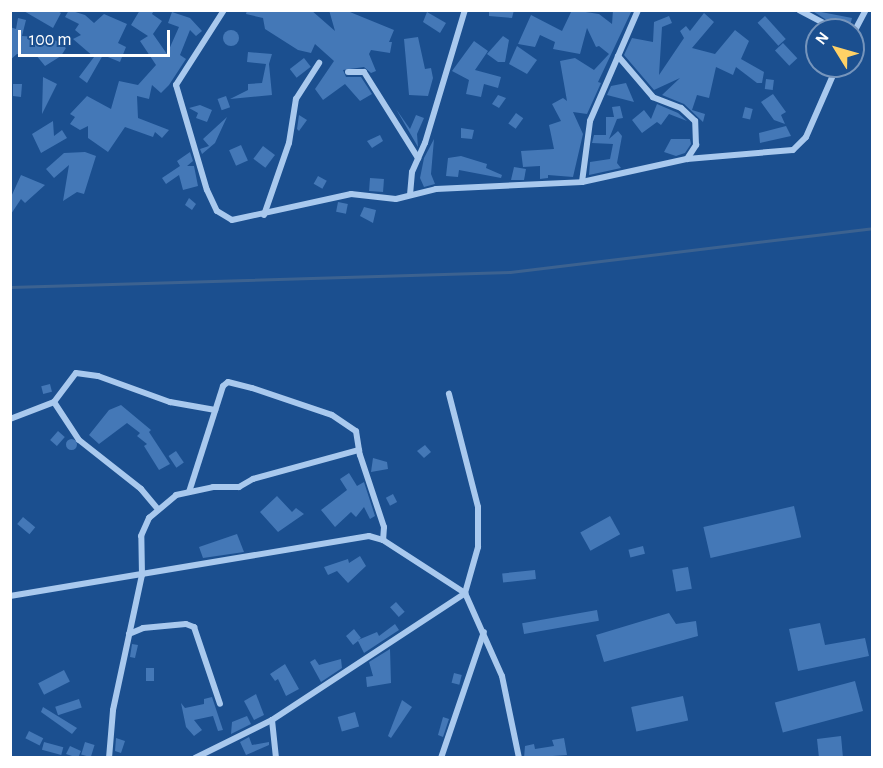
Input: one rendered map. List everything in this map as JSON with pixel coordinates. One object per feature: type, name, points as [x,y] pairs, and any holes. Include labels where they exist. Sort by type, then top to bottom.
[{"type":"street","points":[[224,10],[176,85],[207,190],[217,211],[232,220],[264,215],[351,194],[396,199],[471,187],[582,182],[687,159],[793,150],[806,137],[832,78]]},
{"type":"street","points":[[410,195],[418,158],[465,10]]},
{"type":"street","points":[[582,182],[590,121],[638,10]]},
{"type":"street","points":[[799,10],[814,18]]},
{"type":"street","points":[[618,56],[652,97],[681,108],[695,121],[696,145],[687,159]]},
{"type":"street","points":[[264,215],[289,143],[296,99],[319,63]]},
{"type":"street","points":[[348,72],[364,72],[418,158]]},
{"type":"street","points":[[10,419],[54,402],[76,373],[98,376],[170,402],[215,410]]},
{"type":"street","points":[[189,492],[225,383],[252,388],[341,420],[356,430],[358,450],[384,527],[383,540]]},
{"type":"street","points":[[195,758],[272,720],[465,593],[478,546],[478,507],[448,394]]},
{"type":"street","points":[[54,402],[79,440],[141,489],[158,508]]},
{"type":"street","points":[[109,758],[113,710],[142,575],[141,537],[158,508],[176,495],[239,487],[253,479],[358,450]]},
{"type":"street","points":[[10,596],[369,536],[383,540],[465,593],[484,631],[502,676],[519,758]]},
{"type":"street","points":[[129,634],[143,627],[186,624],[194,627],[220,704]]},
{"type":"street","points":[[441,758],[484,631]]},
{"type":"street","points":[[272,720],[276,758]]},
{"type":"building","points":[[22,10],[56,10],[61,13],[53,28]]},
{"type":"building","points":[[69,10],[85,15],[94,23],[104,14],[127,24],[118,43],[126,47],[120,62],[103,55],[87,83],[79,77],[94,57],[73,39],[81,35],[75,30],[79,24],[65,17]]},
{"type":"building","points":[[140,10],[154,10],[152,14],[162,21],[153,34],[167,54],[179,27],[168,23],[172,12],[190,18],[202,31],[196,36],[190,30],[180,55],[186,59],[161,93],[152,85],[149,99],[137,96],[138,118],[169,130],[162,138],[155,132],[153,137],[125,127],[108,152],[88,138],[88,126],[80,130],[70,124],[75,117],[70,114],[87,96],[111,109],[119,81],[138,85],[156,65],[140,41],[148,36],[131,25]]},
{"type":"building","points":[[247,10],[311,10],[335,31],[329,10],[345,10],[394,30],[389,42],[392,42],[390,53],[371,50],[369,54],[376,71],[371,73],[364,67],[343,70],[346,77],[361,77],[372,94],[360,101],[345,84],[323,100],[315,89],[334,61],[315,44],[311,53],[298,50],[265,29],[263,18],[246,14]]},
{"type":"building","points":[[489,10],[514,10],[512,18],[489,16]]},
{"type":"building","points":[[572,10],[599,14],[612,24],[613,10],[632,10],[598,82],[601,83],[587,114],[573,112],[583,134],[573,177],[548,175],[548,178],[540,179],[540,166],[523,167],[521,151],[554,149],[549,125],[561,121],[552,104],[563,98],[567,101],[560,61],[575,58],[594,70],[609,54],[599,46],[596,47],[587,28],[580,54],[553,49],[555,42],[540,35],[535,47],[518,44],[531,15],[562,31]]},
{"type":"building","points":[[811,10],[852,18],[823,18]]},
{"type":"building","points":[[427,12],[446,23],[440,33],[423,22]]},
{"type":"building","points":[[704,13],[714,22],[692,48],[715,54],[735,30],[749,41],[741,59],[764,72],[762,83],[757,83],[736,67],[733,75],[716,67],[709,98],[697,95],[692,110],[705,114],[703,122],[684,104],[662,95],[680,78],[654,90],[624,55],[632,38],[653,42],[654,22],[669,16],[672,23],[662,27],[659,75],[684,38],[680,31],[686,26],[690,31]]},
{"type":"building","points":[[765,16],[786,39],[778,46],[758,23]]},
{"type":"building","points":[[18,18],[26,20],[22,36],[52,38],[66,48],[61,56],[45,66],[36,55],[17,54],[10,60],[10,27],[16,29]]},
{"type":"building","points":[[228,30],[234,30],[239,38],[237,44],[228,46],[223,41],[223,35]]},
{"type":"building","points":[[503,36],[509,40],[505,62],[498,62],[487,54]]},
{"type":"building","points":[[418,37],[425,69],[431,68],[433,78],[428,96],[409,95],[404,39]]},
{"type":"building","points":[[474,41],[488,51],[475,70],[501,77],[498,88],[484,84],[481,97],[466,94],[469,80],[452,71]]},
{"type":"building","points":[[783,43],[797,58],[789,66],[775,51]]},
{"type":"building","points":[[517,46],[537,60],[527,74],[509,64]]},
{"type":"building","points":[[248,52],[272,54],[269,64],[272,95],[230,99],[248,90],[248,84],[262,83],[266,64],[247,62]]},
{"type":"building","points":[[304,58],[311,67],[297,78],[290,69]]},
{"type":"building","points":[[43,77],[57,84],[42,114]]},
{"type":"building","points":[[766,79],[774,80],[773,90],[765,89]]},
{"type":"building","points":[[626,83],[634,102],[607,95],[611,86]]},
{"type":"building","points":[[13,84],[22,84],[21,97],[13,96]]},
{"type":"building","points":[[773,94],[786,112],[781,115],[785,124],[774,120],[761,102]]},
{"type":"building","points":[[498,95],[506,98],[499,108],[492,104]]},
{"type":"building","points":[[226,96],[230,107],[222,110],[218,99]]},
{"type":"building","points":[[657,104],[678,113],[687,121],[669,114],[661,125],[657,122],[642,133],[632,120],[644,110],[651,119]]},
{"type":"building","points":[[200,105],[212,110],[207,122],[196,118],[198,113],[189,108]]},
{"type":"building","points":[[620,106],[623,118],[617,119],[609,139],[618,131],[622,136],[617,163],[621,168],[589,175],[590,162],[610,159],[613,144],[592,143],[594,135],[606,135],[606,117],[614,117],[612,107]]},
{"type":"building","points":[[745,107],[753,109],[750,120],[742,118]]},
{"type":"building","points":[[396,109],[410,129],[416,115],[424,118],[417,134],[418,147]]},
{"type":"building","points":[[516,113],[523,118],[516,129],[508,124]]},
{"type":"building","points":[[299,115],[307,120],[299,131],[297,129]]},
{"type":"building","points":[[227,117],[215,143],[202,154],[200,149],[209,146],[203,139]]},
{"type":"building","points":[[53,121],[54,136],[62,130],[67,138],[41,153],[32,134]]},
{"type":"building","points":[[786,126],[791,136],[760,143],[759,133]]},
{"type":"building","points":[[461,128],[474,130],[472,139],[461,138]]},
{"type":"building","points":[[380,135],[383,141],[372,148],[367,141]]},
{"type":"building","points":[[434,139],[431,174],[435,184],[424,187],[420,178],[424,158]]},
{"type":"building","points":[[671,139],[690,139],[691,144],[685,153],[676,156],[664,152]]},
{"type":"building","points":[[241,145],[248,161],[236,166],[229,150]]},
{"type":"building","points":[[263,146],[275,155],[265,168],[253,159]]},
{"type":"building","points":[[85,152],[96,156],[84,194],[77,192],[63,201],[69,165],[54,178],[46,169],[64,153]]},
{"type":"building","points":[[190,152],[193,161],[187,166],[194,166],[198,186],[183,190],[179,175],[166,184],[162,178],[180,166],[177,161]]},
{"type":"building","points":[[461,156],[487,164],[486,168],[502,175],[501,178],[459,170],[458,177],[446,176],[448,158]]},
{"type":"building","points":[[514,167],[526,169],[524,180],[511,180]]},
{"type":"building","points":[[21,175],[45,185],[25,203],[21,199],[11,214],[11,197]]},
{"type":"building","points":[[318,176],[327,181],[322,189],[314,184]]},
{"type":"building","points":[[370,178],[384,179],[383,192],[369,191]]},
{"type":"building","points":[[189,198],[196,204],[192,210],[185,205]]},
{"type":"building","points":[[338,202],[348,204],[346,214],[336,212]]},
{"type":"building","points":[[364,207],[376,210],[373,223],[360,216]]},
{"type":"building","points":[[50,384],[52,392],[43,394],[41,386]]},
{"type":"building","points":[[121,405],[151,430],[149,432],[170,464],[159,470],[144,446],[147,444],[137,436],[140,433],[127,423],[99,444],[89,435],[109,410]]},
{"type":"building","points":[[58,431],[65,437],[57,446],[50,440]]},
{"type":"building","points":[[71,439],[75,440],[75,448],[71,449],[67,448],[66,444],[67,440]]},
{"type":"building","points":[[425,445],[431,452],[424,458],[417,451]]},
{"type":"building","points":[[176,451],[184,463],[176,468],[169,456]]},
{"type":"building","points":[[373,458],[387,462],[388,469],[371,472]]},
{"type":"building","points":[[349,473],[357,486],[364,482],[375,516],[370,519],[364,507],[356,517],[351,512],[335,527],[321,510],[347,490],[340,479]]},
{"type":"building","points":[[393,494],[397,502],[390,506],[386,498]]},
{"type":"building","points":[[277,496],[292,512],[296,508],[304,514],[278,532],[260,512]]},
{"type":"building","points":[[794,506],[801,537],[711,558],[703,527]]},
{"type":"building","points":[[610,516],[620,534],[590,551],[580,532]]},
{"type":"building","points":[[23,517],[35,527],[29,534],[17,524]]},
{"type":"building","points":[[237,534],[244,552],[203,558],[199,547]]},
{"type":"building","points":[[643,546],[645,554],[630,557],[628,550]]},
{"type":"building","points":[[360,556],[366,566],[348,583],[337,571],[328,575],[324,567],[348,559],[349,563]]},
{"type":"building","points":[[688,567],[692,589],[676,591],[672,570]]},
{"type":"building","points":[[535,570],[536,579],[503,582],[502,573]]},
{"type":"building","points":[[396,602],[405,612],[399,617],[390,607]]},
{"type":"building","points":[[597,610],[599,621],[524,634],[522,623]]},
{"type":"building","points":[[669,613],[676,624],[696,621],[698,636],[604,662],[596,635]]},
{"type":"building","points":[[820,623],[825,645],[865,638],[869,656],[798,671],[789,629]]},
{"type":"building","points":[[395,624],[399,630],[364,653],[358,641],[353,645],[346,636],[354,629],[361,638],[358,640],[377,632],[379,636]]},
{"type":"building","points":[[132,644],[138,645],[135,658],[130,657]]},
{"type":"building","points":[[390,649],[391,683],[367,687],[366,677],[373,676],[369,662]]},
{"type":"building","points":[[315,659],[319,665],[341,659],[342,668],[321,682],[310,662]]},
{"type":"building","points":[[285,664],[299,689],[286,696],[278,679],[275,681],[270,674]]},
{"type":"building","points":[[146,668],[154,668],[154,681],[146,681]]},
{"type":"building","points":[[64,670],[70,682],[44,695],[38,683]]},
{"type":"building","points":[[454,673],[462,675],[459,685],[452,683]]},
{"type":"building","points":[[855,681],[863,711],[783,732],[775,702]]},
{"type":"building","points":[[256,694],[264,715],[254,720],[244,701]]},
{"type":"building","points":[[683,696],[688,720],[636,731],[631,707]]},
{"type":"building","points":[[212,697],[223,730],[218,731],[213,716],[194,720],[202,730],[194,736],[186,727],[181,703],[185,708],[204,704],[204,699]]},
{"type":"building","points":[[79,699],[82,708],[58,715],[55,707]]},
{"type":"building","points":[[402,700],[412,707],[391,738],[388,736]]},
{"type":"building","points":[[43,707],[77,728],[72,734],[41,712]]},
{"type":"building","points":[[355,712],[359,726],[342,731],[338,717]]},
{"type":"building","points":[[247,716],[251,724],[231,734],[232,722]]},
{"type":"building","points":[[443,717],[449,719],[443,737],[438,735]]},
{"type":"building","points":[[29,731],[43,738],[40,745],[25,738]]},
{"type":"building","points":[[841,736],[843,758],[819,758],[817,739]]},
{"type":"building","points":[[249,737],[252,745],[269,742],[269,745],[246,755],[240,742]]},
{"type":"building","points":[[116,738],[125,741],[121,753],[115,751]]},
{"type":"building","points":[[564,738],[567,755],[524,758],[525,746],[534,744],[535,749],[554,746],[552,740]]},
{"type":"building","points":[[44,742],[63,747],[61,755],[42,750]]},
{"type":"building","points":[[85,742],[95,745],[91,757],[81,754]]},
{"type":"building","points":[[70,746],[81,751],[78,758],[66,754]]},
{"type":"waterway","points":[[10,287],[510,272],[872,228]]}]
